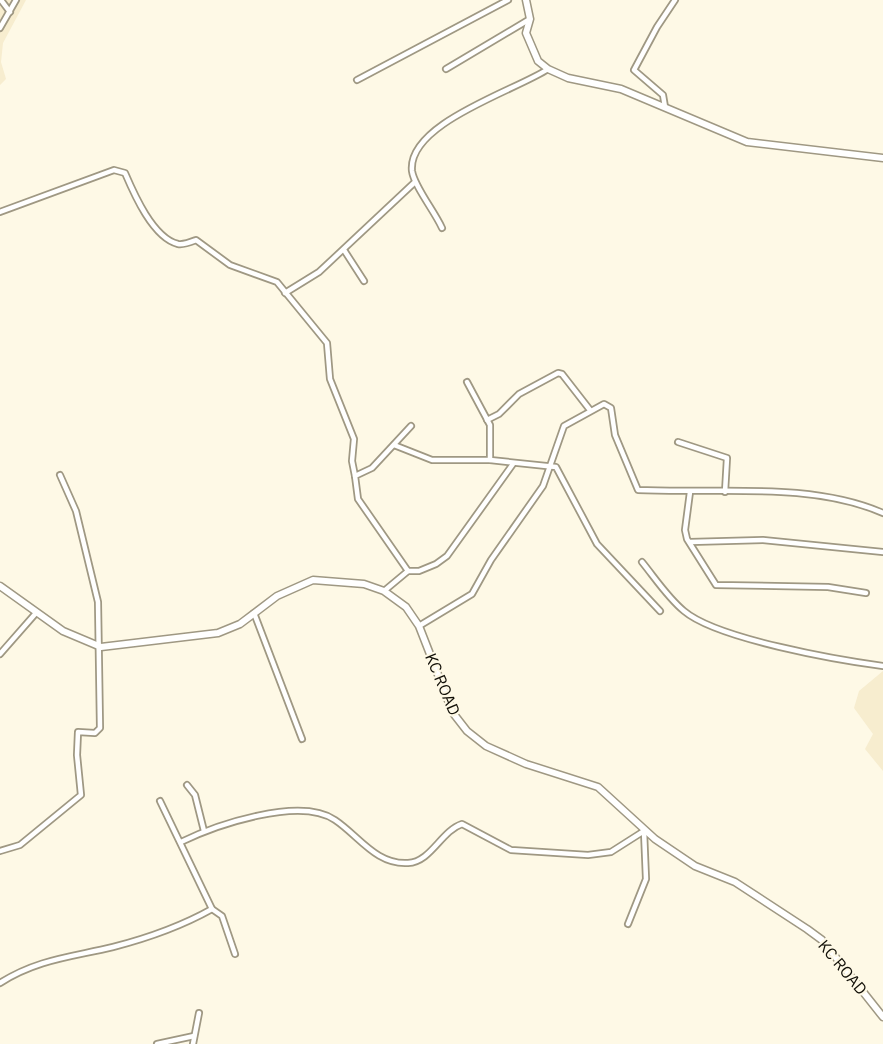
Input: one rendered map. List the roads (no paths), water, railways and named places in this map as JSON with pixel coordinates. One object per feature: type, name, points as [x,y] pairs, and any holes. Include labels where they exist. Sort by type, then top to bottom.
[{"type":"main road","points":[[526,0],[530,19],[526,33],[538,61],[548,69],[568,78],[621,89],[747,142],[883,158]]},
{"type":"main road","name":"KC ROAD","points":[[0,586],[63,631],[100,646],[218,633],[240,624],[277,596],[313,580],[364,584],[384,591],[406,607],[419,626],[453,713],[466,731],[486,746],[526,764],[598,787],[644,831],[695,866],[735,882],[822,940],[883,1017]]},
{"type":"street","points":[[1,0],[10,12]]},
{"type":"street","points":[[0,28],[16,0]]},
{"type":"street","points":[[357,80],[508,0]]},
{"type":"street","points":[[664,107],[663,95],[634,70],[657,27],[675,0]]},
{"type":"street","points":[[446,69],[530,19]]},
{"type":"street","points":[[442,228],[415,182],[412,169],[414,159],[436,130],[508,87],[548,69]]},
{"type":"street","points":[[0,212],[114,170],[121,170],[125,173],[141,207],[164,237],[178,244],[196,240],[230,265],[277,282],[327,343],[330,379],[354,439],[352,461],[358,499],[408,571]]},
{"type":"street","points":[[285,293],[319,272],[415,182]]},
{"type":"street","points":[[344,250],[364,281]]},
{"type":"street","points":[[487,420],[498,414],[519,394],[558,373],[562,374],[590,410]]},
{"type":"street","points":[[467,382],[487,420],[492,437],[490,460]]},
{"type":"street","points":[[419,626],[472,594],[491,560],[543,486],[564,426],[604,404],[611,408],[615,435],[638,490],[842,498],[883,513]]},
{"type":"street","points":[[355,476],[372,468],[411,426]]},
{"type":"street","points":[[678,442],[728,458],[725,492]]},
{"type":"street","points":[[394,446],[432,460],[490,460],[556,467],[597,544],[660,610]]},
{"type":"street","points":[[384,591],[408,571],[428,567],[447,556],[513,464]]},
{"type":"street","points":[[0,851],[20,845],[81,795],[77,755],[78,732],[95,733],[100,728],[98,602],[76,511],[60,475]]},
{"type":"street","points":[[690,492],[685,530],[716,585],[828,587],[866,593]]},
{"type":"street","points":[[690,542],[763,540],[883,552]]},
{"type":"street","points":[[642,562],[684,611],[707,624],[776,646],[883,666]]},
{"type":"street","points":[[0,654],[36,613]]},
{"type":"street","points":[[254,613],[302,739]]},
{"type":"street","points":[[187,785],[195,795],[204,831]]},
{"type":"street","points":[[160,801],[212,909],[222,916],[235,954]]},
{"type":"street","points":[[181,842],[204,831],[268,814],[322,814],[345,827],[369,850],[392,861],[406,863],[424,858],[453,828],[462,824],[511,850],[588,855],[611,852],[644,831]]},
{"type":"street","points":[[628,924],[646,879],[644,831]]},
{"type":"street","points":[[0,982],[37,964],[112,947],[180,927],[212,909]]},
{"type":"street","points":[[193,1044],[199,1013]]},
{"type":"street","points":[[158,1044],[194,1036]]}]
